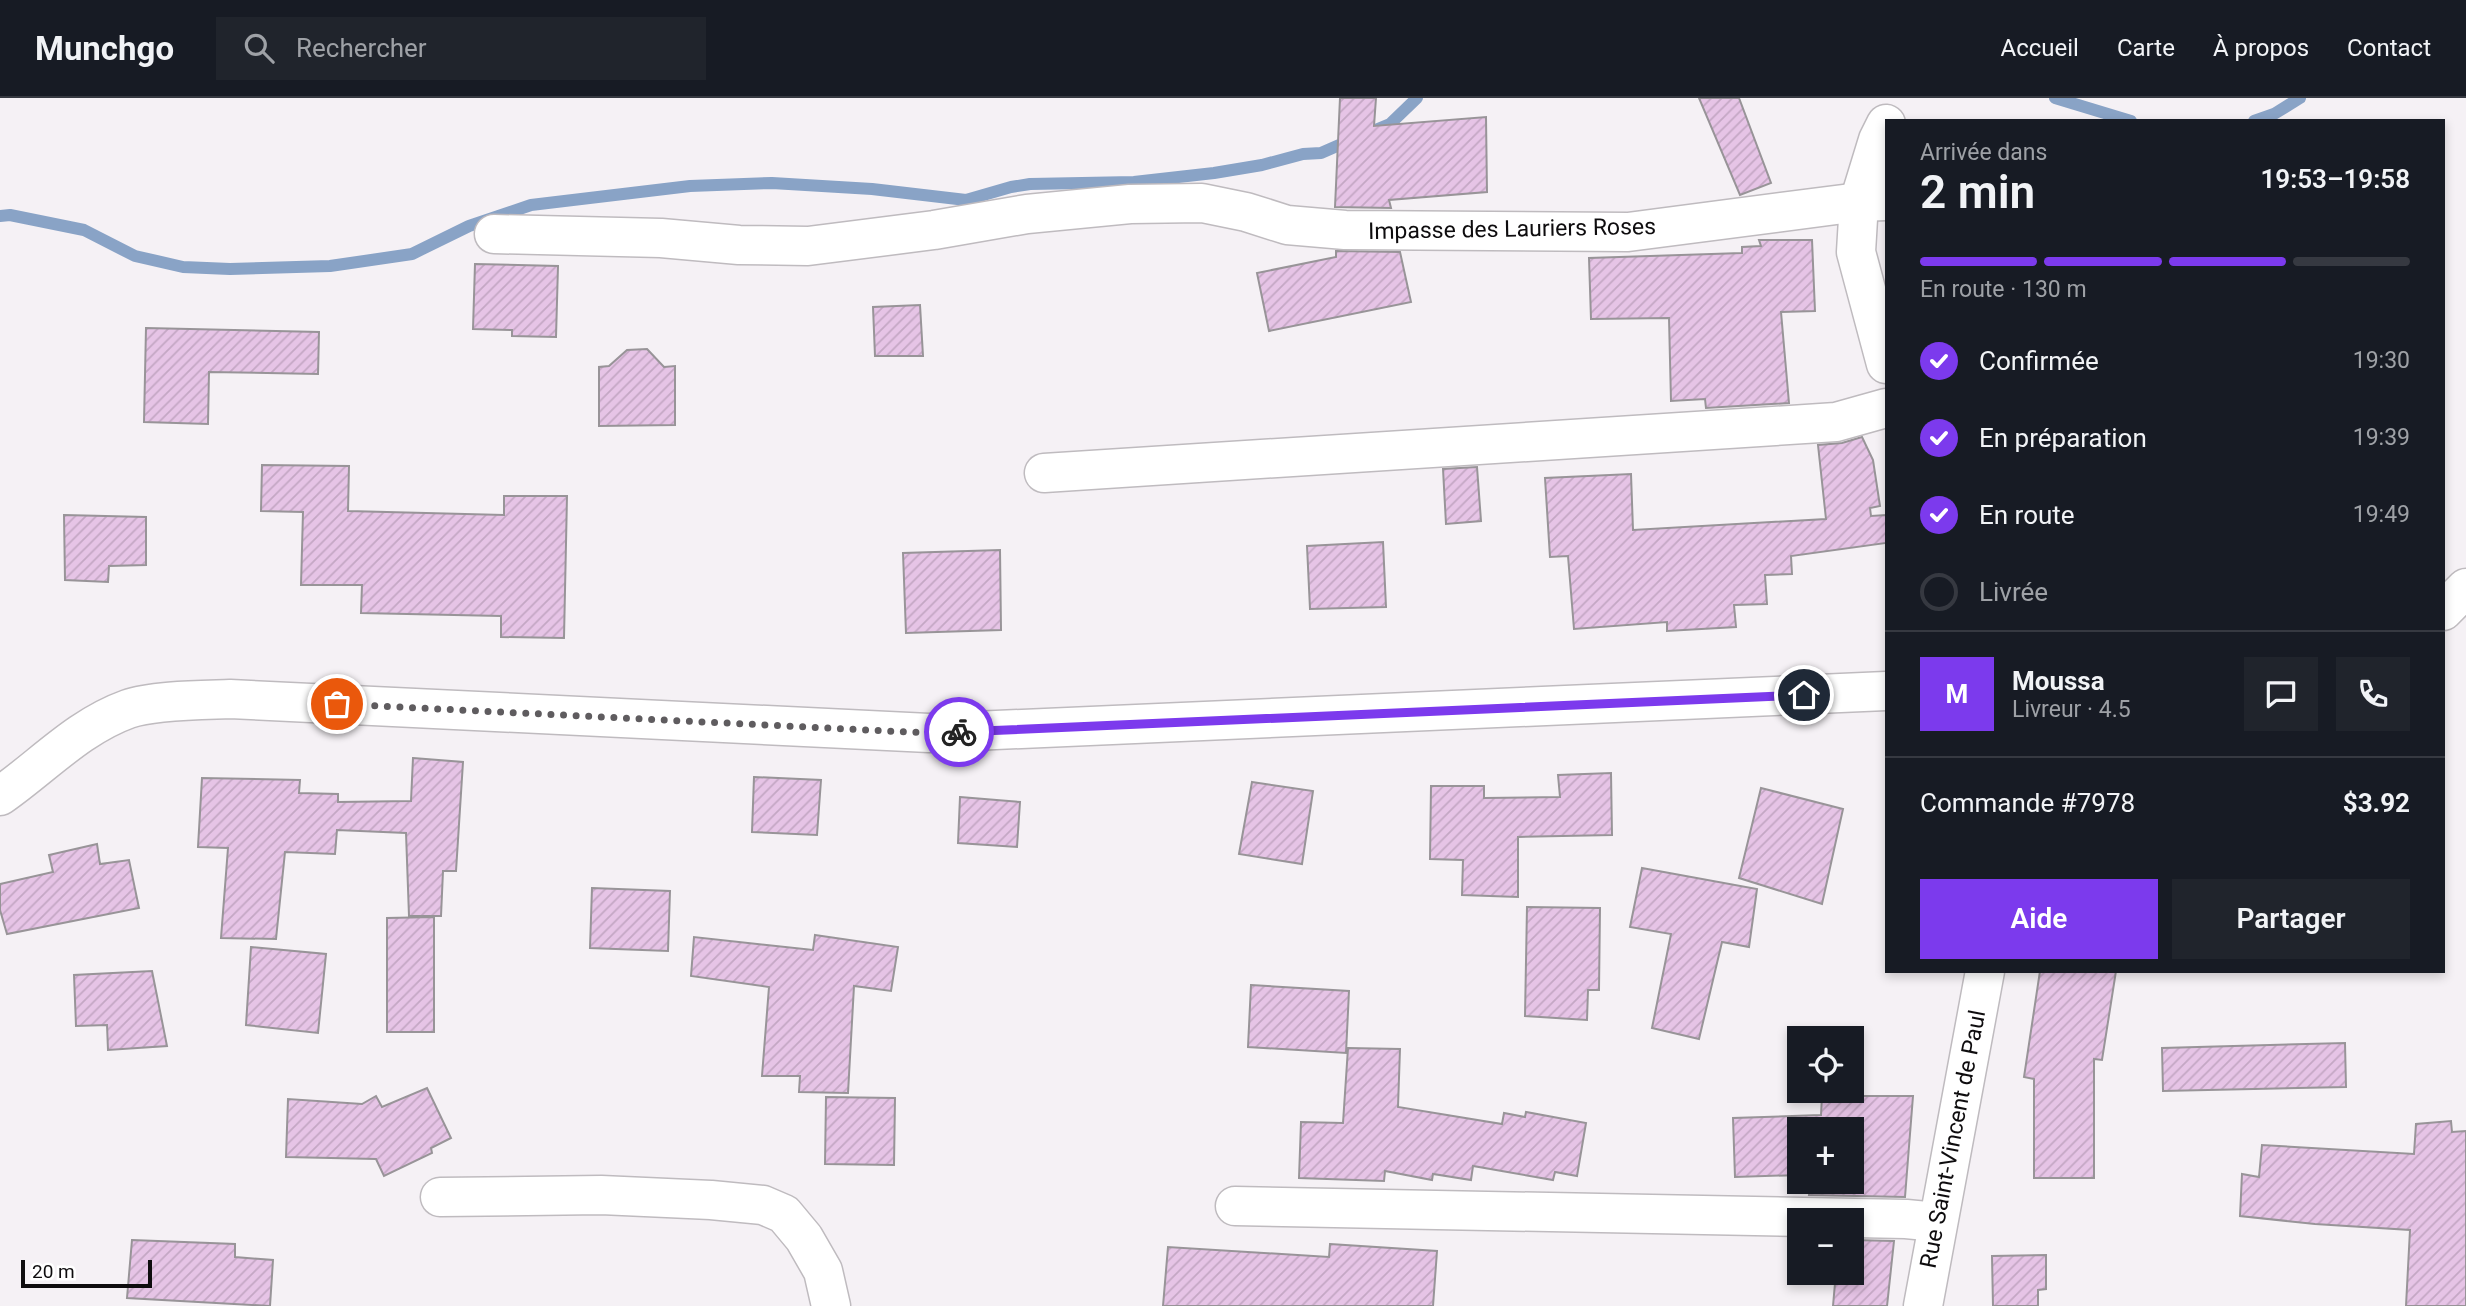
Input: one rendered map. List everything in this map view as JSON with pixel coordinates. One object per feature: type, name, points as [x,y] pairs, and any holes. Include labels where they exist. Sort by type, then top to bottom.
[{"type":"street","points":[[1889,119],[1900,98]]},
{"type":"street","points":[[1885,127],[1878,141],[1873,202],[1856,252],[1885,361]]},
{"type":"street","name":"Impasse des Lauriers Roses","points":[[494,234],[661,238],[808,246],[934,230],[1027,214],[1130,204],[1202,203],[1246,212],[1287,225],[1345,230],[1628,232],[1873,202]]},
{"type":"street","points":[[1044,473],[1836,422],[1885,408]]},
{"type":"street","points":[[2445,609],[2466,588]]},
{"type":"street","points":[[0,796],[92,725],[131,708],[230,699],[929,733],[1885,691]]},
{"type":"street","name":"Rue Saint-Vincent de Paul","points":[[1923,1306],[1985,973]]},
{"type":"street","points":[[440,1196],[601,1195],[763,1205],[784,1214],[804,1238],[823,1271],[831,1306]]},
{"type":"street","points":[[1236,1206],[1702,1214],[1937,1222]]},
{"type":"building","points":[[1340,98],[1376,98],[1374,126],[1486,117],[1487,192],[1389,200],[1391,208],[1335,207]]},
{"type":"building","points":[[1699,98],[1739,98],[1771,183],[1740,195]]},
{"type":"building","points":[[1759,240],[1812,240],[1815,311],[1781,312],[1789,403],[1706,408],[1705,399],[1671,401],[1669,318],[1591,319],[1589,258],[1742,253],[1742,247],[1761,246]]},
{"type":"building","points":[[1336,251],[1400,252],[1411,302],[1269,331],[1257,273],[1336,257]]},
{"type":"building","points":[[475,264],[558,266],[556,337],[512,336],[512,330],[473,329]]},
{"type":"building","points":[[920,305],[923,356],[875,356],[873,307]]},
{"type":"building","points":[[146,328],[319,332],[318,374],[209,372],[208,424],[144,422]]},
{"type":"building","points":[[647,349],[664,367],[675,366],[675,425],[599,426],[599,367],[609,366],[627,350]]},
{"type":"building","points":[[1862,437],[1873,460],[1880,506],[1870,508],[1871,516],[1885,515],[1885,543],[1791,556],[1792,574],[1765,575],[1767,604],[1734,605],[1736,627],[1667,631],[1667,622],[1574,629],[1568,556],[1550,557],[1545,478],[1631,474],[1633,530],[1826,519],[1818,445],[1842,443]]},
{"type":"building","points":[[262,465],[349,466],[348,511],[504,515],[504,496],[567,496],[564,638],[501,637],[501,616],[361,613],[362,585],[301,585],[303,512],[261,511]]},
{"type":"building","points":[[1477,467],[1481,521],[1446,524],[1443,469]]},
{"type":"building","points":[[64,515],[146,517],[146,565],[109,566],[108,582],[65,580]]},
{"type":"building","points":[[1383,542],[1386,607],[1310,609],[1307,546]]},
{"type":"building","points":[[1000,550],[1001,630],[906,633],[903,553]]},
{"type":"building","points":[[413,758],[463,762],[456,871],[443,871],[441,916],[409,916],[406,833],[337,830],[335,854],[285,852],[276,939],[221,938],[228,848],[198,847],[202,778],[300,780],[299,793],[338,794],[338,802],[411,801]]},
{"type":"building","points":[[1611,773],[1612,835],[1518,837],[1518,897],[1462,895],[1463,860],[1430,859],[1431,786],[1484,786],[1484,798],[1560,797],[1558,775]]},
{"type":"building","points":[[754,777],[821,780],[817,835],[752,832]]},
{"type":"building","points":[[1252,782],[1313,791],[1302,864],[1239,854]]},
{"type":"building","points":[[1761,788],[1843,809],[1822,904],[1739,878]]},
{"type":"building","points":[[960,797],[1020,802],[1017,847],[958,843]]},
{"type":"building","points":[[97,844],[100,864],[129,860],[139,908],[7,934],[0,910],[0,884],[53,872],[49,855]]},
{"type":"building","points":[[1642,868],[1757,889],[1749,947],[1722,942],[1699,1039],[1652,1028],[1671,934],[1630,927]]},
{"type":"building","points":[[592,888],[670,891],[668,951],[590,948]]},
{"type":"building","points":[[1527,907],[1600,908],[1599,990],[1588,990],[1587,1020],[1525,1016]]},
{"type":"building","points":[[434,917],[434,1032],[387,1032],[387,918]]},
{"type":"building","points":[[815,935],[898,947],[891,991],[854,986],[848,1093],[799,1092],[800,1076],[762,1076],[769,987],[691,976],[694,937],[813,950]]},
{"type":"building","points":[[251,947],[326,954],[318,1033],[246,1025]]},
{"type":"building","points":[[152,971],[167,1046],[108,1050],[107,1025],[76,1026],[74,975]]},
{"type":"building","points":[[2040,973],[2116,973],[2102,1060],[2094,1059],[2094,1178],[2034,1178],[2034,1079],[2024,1077]]},
{"type":"building","points":[[1251,985],[1349,991],[1346,1053],[1248,1047]]},
{"type":"building","points":[[2345,1043],[2346,1087],[2163,1091],[2162,1048]]},
{"type":"building","points":[[1348,1048],[1400,1049],[1398,1107],[1502,1124],[1504,1113],[1525,1117],[1526,1112],[1586,1123],[1577,1176],[1555,1172],[1553,1180],[1473,1166],[1471,1180],[1433,1174],[1432,1180],[1385,1171],[1384,1181],[1299,1178],[1301,1122],[1343,1123]]},
{"type":"building","points":[[427,1088],[451,1138],[431,1148],[432,1153],[384,1176],[376,1159],[286,1157],[288,1099],[362,1104],[376,1096],[382,1107]]},
{"type":"building","points":[[1864,1096],[1913,1096],[1905,1197],[1809,1195],[1864,1194],[1864,1117],[1787,1117],[1787,1175],[1735,1177],[1733,1118],[1821,1115],[1822,1103],[1864,1103]]},
{"type":"building","points":[[826,1097],[895,1098],[894,1165],[825,1164]]},
{"type":"building","points":[[2451,1121],[2452,1132],[2466,1131],[2466,1306],[2406,1306],[2410,1230],[2240,1216],[2242,1174],[2259,1177],[2262,1145],[2414,1154],[2416,1124]]},
{"type":"building","points":[[132,1240],[235,1244],[235,1257],[273,1260],[270,1306],[127,1298]]},
{"type":"building","points":[[1864,1240],[1894,1241],[1887,1306],[1833,1306],[1835,1285],[1864,1285]]},
{"type":"building","points":[[1330,1244],[1437,1251],[1433,1306],[1163,1306],[1168,1247],[1329,1257]]},
{"type":"building","points":[[2046,1255],[2046,1289],[2038,1290],[2038,1306],[1993,1306],[1992,1256]]},
{"type":"waterway","points":[[1373,131],[1390,124],[1417,98]]},
{"type":"waterway","points":[[2055,98],[2124,119]]},
{"type":"waterway","points":[[2260,119],[2274,114],[2300,98]]},
{"type":"waterway","points":[[0,216],[10,215],[84,230],[135,256],[183,267],[230,269],[330,266],[412,254],[469,226],[531,205],[690,186],[772,183],[872,189],[966,200],[1030,184],[1134,182],[1214,173],[1262,165],[1303,154],[1321,153],[1353,139]]},
{"type":"way so far","points":[[337,704],[765,726],[959,732]]},
{"type":"route","points":[[959,732],[1804,695]]}]
